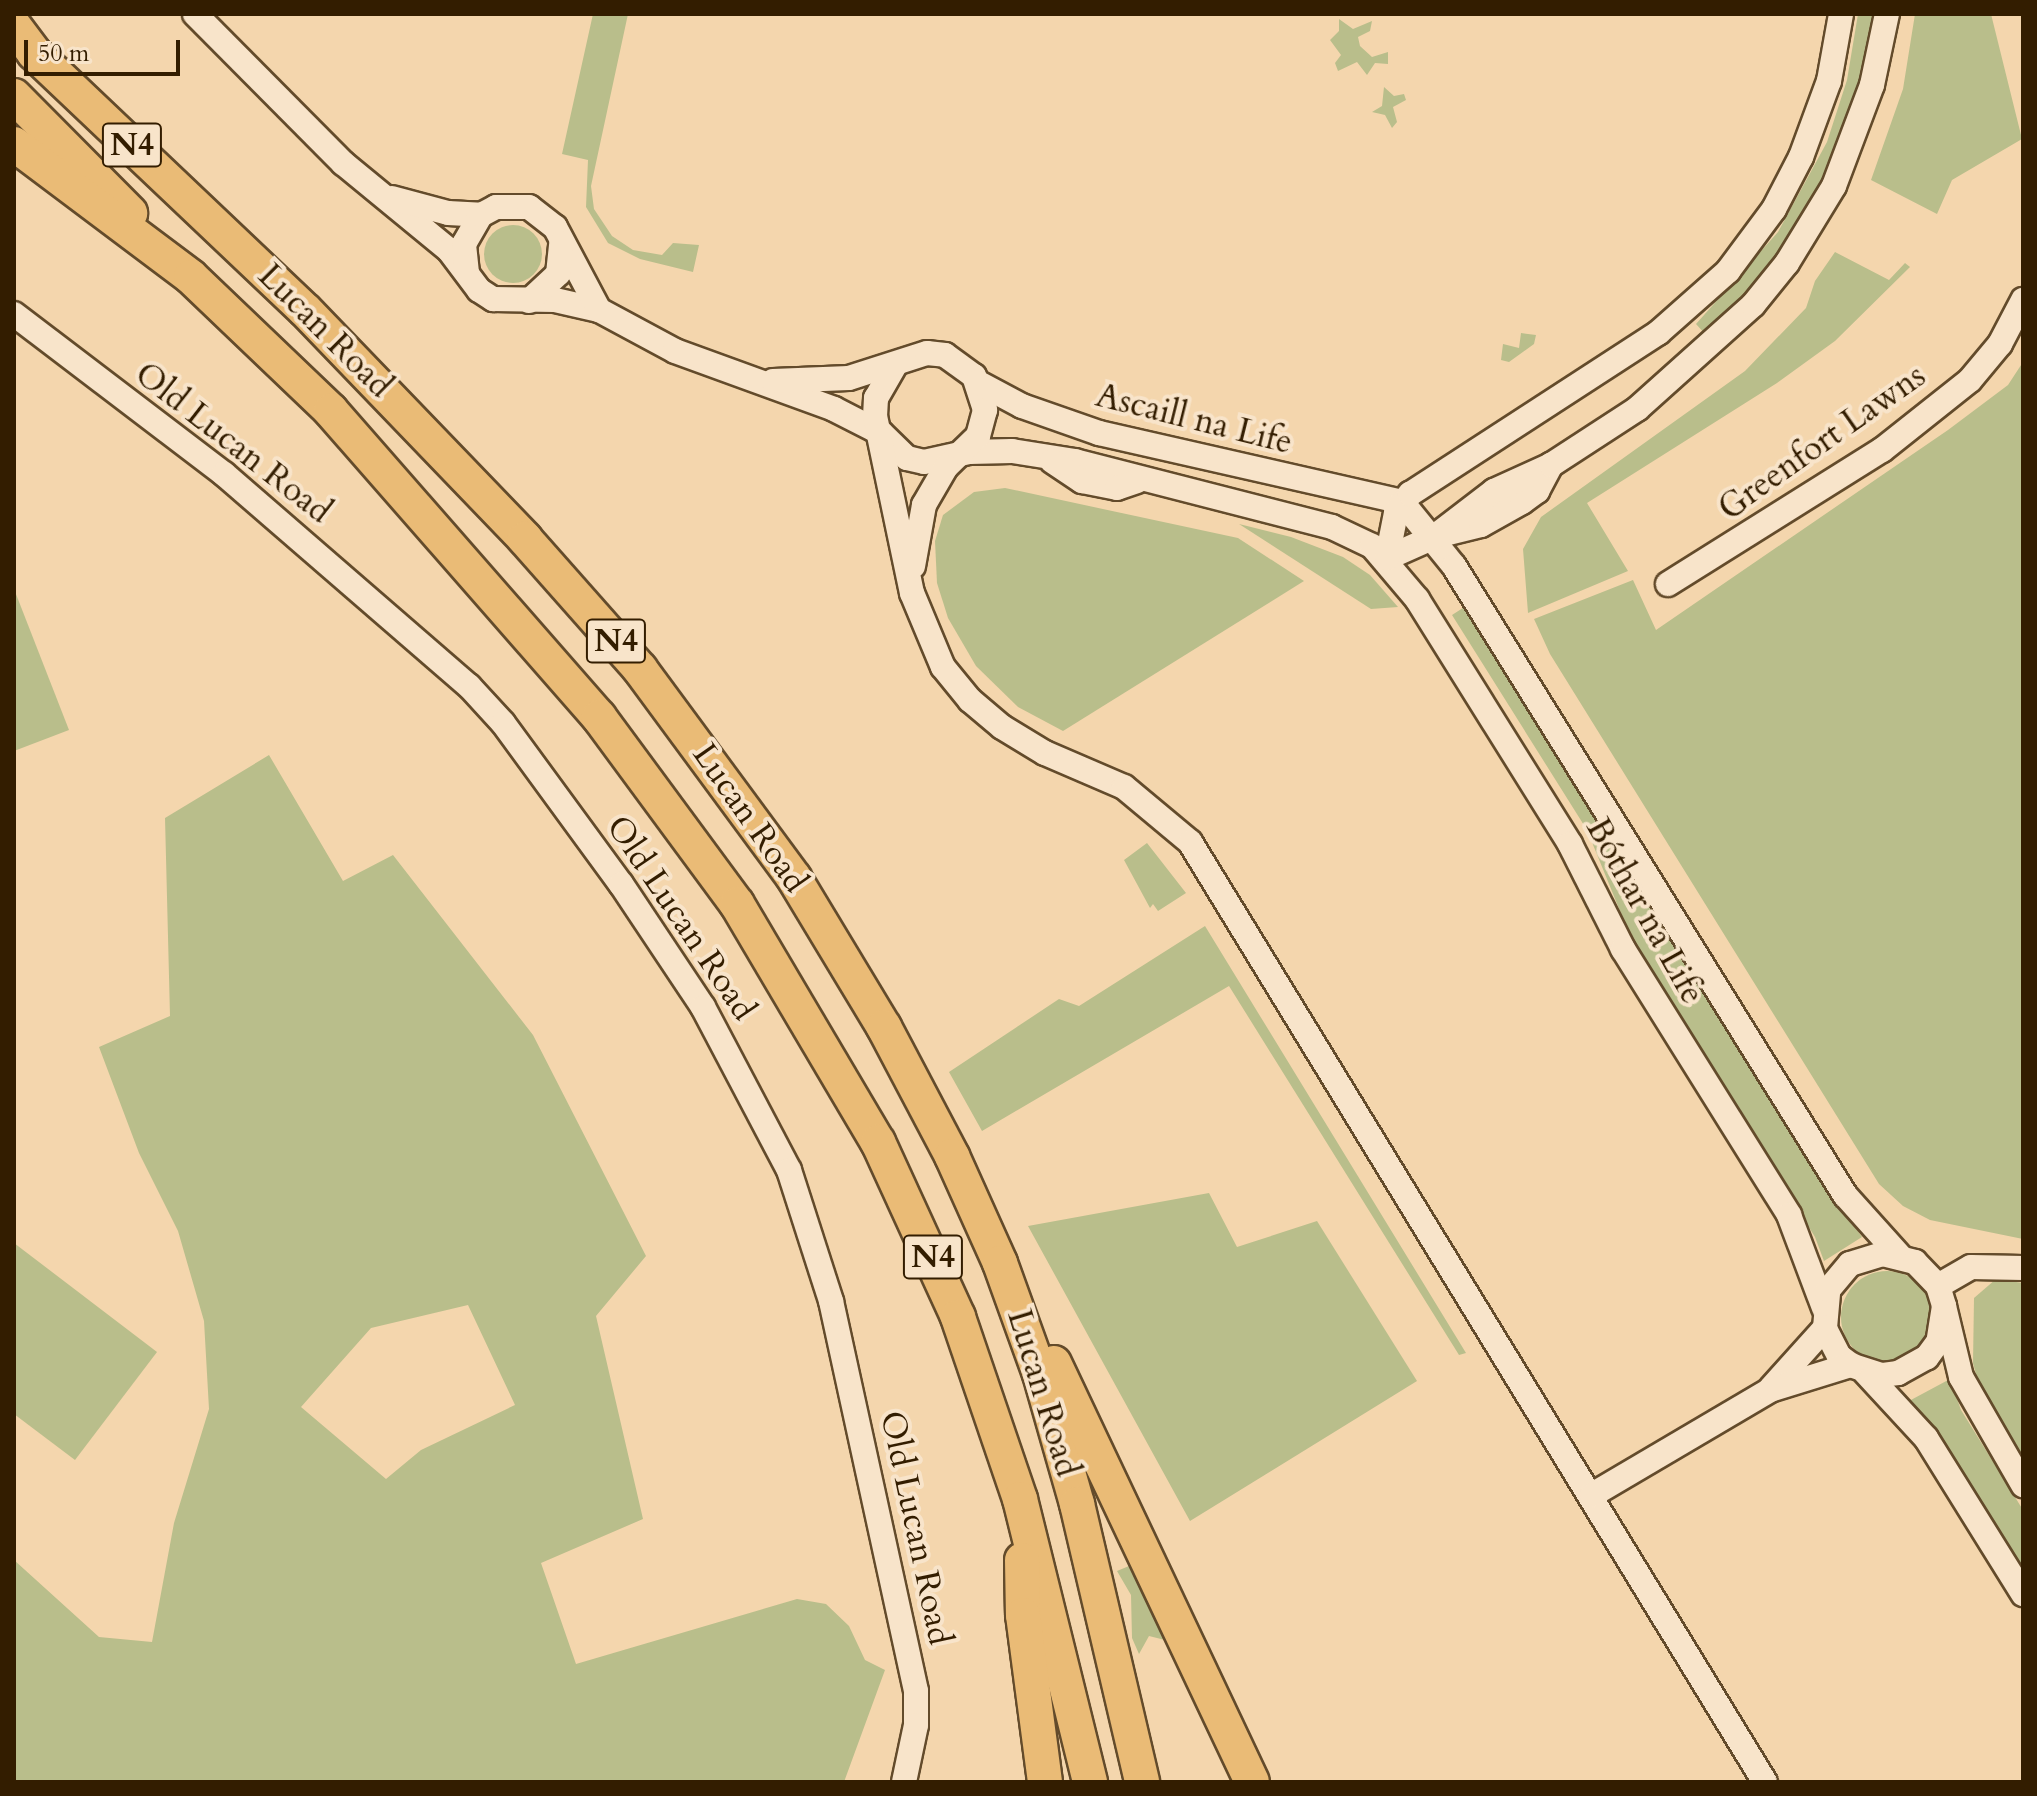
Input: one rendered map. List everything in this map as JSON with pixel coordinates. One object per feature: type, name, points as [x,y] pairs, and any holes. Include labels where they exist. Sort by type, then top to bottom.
[{"type":"highway","name":"Lucan Road","points":[[24,39],[373,377],[640,669],[794,878],[925,1104],[977,1209],[1040,1374],[1097,1577],[1142,1782]]},
{"type":"highway","points":[[14,96],[191,277]]},
{"type":"highway","name":"Lucan Road","points":[[14,144],[191,277],[377,460],[599,717],[737,904],[841,1074],[907,1199],[967,1341],[1020,1499],[1090,1782]]},
{"type":"highway","points":[[925,1104],[1006,1251],[1207,1694],[1252,1782]]},
{"type":"highway","points":[[1020,1499],[1023,1615],[1045,1782]]},
{"type":"street","points":[[195,14],[378,194],[449,250],[469,277],[493,299],[555,300],[599,310],[675,351],[766,381],[881,433],[892,448],[916,460],[941,461],[959,454],[1012,451],[1049,458],[1062,472],[1082,481],[1117,488],[1137,481],[1332,527],[1361,539],[1387,558]]},
{"type":"street","points":[[1387,558],[1402,502],[1658,333],[1728,271],[1774,209],[1801,157],[1829,81],[1841,14]]},
{"type":"street","points":[[1387,558],[1434,537],[1514,479],[1551,465],[1637,409],[1705,353],[1787,263],[1824,206],[1856,137],[1887,14]]},
{"type":"street","points":[[378,194],[448,213],[481,215],[496,207],[529,207],[544,215],[599,310]]},
{"type":"street","points":[[469,277],[464,244],[481,215]]},
{"type":"street","points":[[529,301],[558,274],[561,243]]},
{"type":"street","name":"Greenfort Lawns","points":[[1668,584],[1882,450],[1970,380],[2000,344],[2023,300]]},
{"type":"street","name":"Old Lucan Road","points":[[14,314],[224,474],[469,686],[503,723],[588,838],[703,1007],[789,1170],[831,1301],[916,1691],[916,1725],[904,1782]]},
{"type":"street","points":[[766,381],[849,378],[894,367],[909,357],[945,355],[962,364],[977,382],[982,421],[978,436],[959,454],[924,505],[915,534],[912,593]]},
{"type":"street","points":[[894,367],[876,398],[912,593],[931,645],[970,700],[1023,742],[1131,792],[1190,842],[1765,1782]]},
{"type":"street","name":"Ascaill na Life","points":[[977,382],[1022,406],[1099,433],[1402,502]]},
{"type":"street","name":"Bóthar na Life","points":[[1402,502],[1434,537],[1845,1195],[1900,1256],[1928,1273],[1941,1296]]},
{"type":"street","name":"Bóthar na Life","points":[[1387,558],[1570,844],[1623,949],[1789,1215],[1839,1356],[1858,1369],[1926,1438],[2023,1594]]},
{"type":"street","points":[[1770,1390],[1824,1318],[1828,1290],[1850,1264],[1866,1256],[1900,1256]]},
{"type":"street","points":[[1592,1495],[1770,1390],[1858,1369],[1898,1373],[1927,1357],[1943,1326],[1941,1296],[1971,1267],[2023,1268]]},
{"type":"street","points":[[1941,1296],[1961,1377],[2023,1485]]},
{"type":"green space","points":[[593,14],[628,14],[591,186],[594,209],[612,236],[633,250],[662,255],[673,243],[699,245],[693,272],[640,259],[608,243],[586,207],[588,160],[562,154]]},
{"type":"green space","points":[[1858,14],[1873,14],[1870,44],[1838,151],[1773,264],[1706,335],[1696,324],[1778,232],[1827,142],[1847,80]]},
{"type":"green space","points":[[1915,14],[1991,14],[2022,139],[1952,180],[1937,214],[1871,180],[1903,89]]},
{"type":"green space","points":[[1339,19],[1353,29],[1372,21],[1370,31],[1358,37],[1360,46],[1372,57],[1388,52],[1388,64],[1375,63],[1367,75],[1357,62],[1338,71],[1335,63],[1341,55],[1330,40],[1339,31]]},
{"type":"green space","points":[[1384,87],[1394,96],[1404,94],[1406,100],[1393,107],[1397,122],[1392,128],[1385,115],[1372,112],[1382,106]]},
{"type":"green space","points":[[513,225],[534,233],[542,254],[534,275],[513,283],[492,275],[484,254],[492,233]]},
{"type":"green space","points":[[1835,252],[1889,280],[1905,263],[1910,267],[1835,341],[1777,383],[1587,503],[1628,571],[1528,613],[1523,549],[1541,517],[1745,371],[1806,308],[1815,281]]},
{"type":"green space","points":[[1521,333],[1536,335],[1534,344],[1509,362],[1501,360],[1503,344],[1519,348]]},
{"type":"green space","points":[[2023,362],[2023,1239],[1930,1220],[1903,1206],[1879,1184],[1550,654],[1534,619],[1633,580],[1656,630],[1948,430],[2008,385]]},
{"type":"green space","points":[[1005,488],[1238,538],[1304,581],[1063,731],[1018,707],[976,666],[948,618],[937,583],[935,541],[943,515],[974,492]]},
{"type":"green space","points":[[1239,524],[1291,537],[1343,557],[1370,575],[1398,607],[1371,609]]},
{"type":"green space","points":[[14,589],[69,730],[14,751]]},
{"type":"green space","points":[[1466,606],[1804,1155],[1862,1237],[1824,1261],[1815,1237],[1631,938],[1587,830],[1452,615]]},
{"type":"green space","points":[[269,755],[343,881],[393,855],[533,1035],[646,1256],[596,1316],[643,1519],[541,1563],[576,1664],[797,1599],[826,1604],[849,1626],[865,1660],[885,1670],[844,1782],[14,1782],[14,1560],[99,1637],[152,1642],[174,1523],[209,1409],[204,1321],[178,1231],[139,1153],[99,1047],[170,1016],[165,818]],"holes":[[[468,1305],[515,1405],[421,1450],[386,1479],[301,1407],[371,1328]]]},
{"type":"green space","points":[[1147,843],[1186,893],[1158,911],[1153,904],[1150,908],[1124,860]]},
{"type":"green space","points":[[1205,926],[1466,1353],[1459,1355],[1229,986],[982,1131],[949,1072],[1059,999],[1079,1006]]},
{"type":"green space","points":[[1209,1193],[1237,1247],[1317,1221],[1417,1381],[1190,1521],[1028,1226]]},
{"type":"green space","points":[[14,1243],[157,1352],[75,1460],[14,1414]]},
{"type":"green space","points":[[1887,1271],[1905,1274],[1920,1284],[1930,1299],[1933,1317],[1930,1335],[1920,1350],[1905,1360],[1887,1363],[1869,1360],[1854,1350],[1844,1335],[1841,1317],[1844,1299],[1854,1284],[1869,1274]]},
{"type":"green space","points":[[1996,1279],[2023,1283],[2023,1462],[1979,1386],[1973,1363],[1974,1298]]},
{"type":"green space","points":[[1950,1379],[1961,1410],[2023,1510],[2023,1575],[1909,1401]]},
{"type":"green space","points":[[1129,1566],[1165,1640],[1149,1636],[1139,1654],[1132,1638],[1131,1595],[1117,1571]]}]
